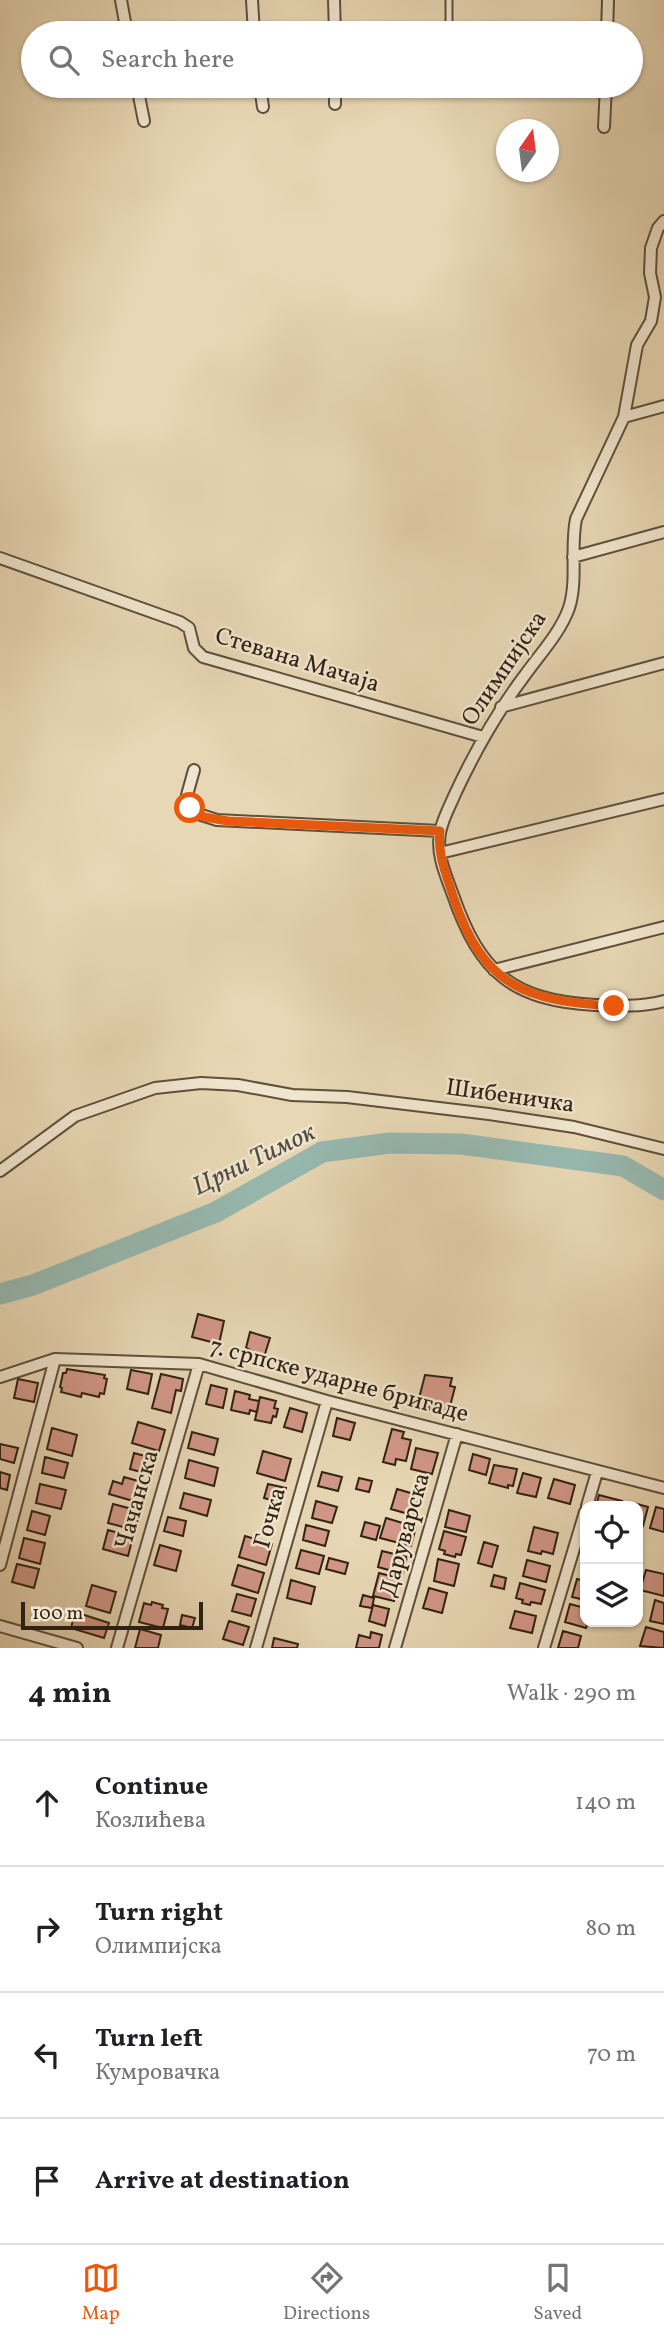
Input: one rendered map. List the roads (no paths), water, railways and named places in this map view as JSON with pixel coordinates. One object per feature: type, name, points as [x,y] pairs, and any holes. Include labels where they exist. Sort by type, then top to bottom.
[{"type":"street","points":[[121,0],[125,21]]},
{"type":"street","points":[[252,0],[253,21]]},
{"type":"street","points":[[334,0],[335,21]]},
{"type":"street","points":[[607,21],[608,0]]},
{"type":"street","points":[[139,98],[144,121]]},
{"type":"street","points":[[261,98],[262,107]]},
{"type":"street","points":[[335,98],[335,104]]},
{"type":"street","points":[[604,127],[605,98]]},
{"type":"street","name":"Олимпијска","points":[[664,221],[658,228],[651,248],[650,273],[655,297],[651,321],[638,345],[624,417],[576,519],[569,608],[483,737],[440,831],[440,853],[461,919],[474,946],[506,980],[529,993],[569,1003],[614,1006],[664,1001]]},
{"type":"street","points":[[624,417],[664,406]]},
{"type":"street","points":[[573,557],[664,532]]},
{"type":"street","name":"Стевана Мачаја","points":[[0,558],[180,622],[190,628],[194,648],[203,657],[483,737]]},
{"type":"street","points":[[501,707],[664,663]]},
{"type":"street","points":[[194,771],[187,795],[190,808],[198,814],[217,820],[440,831]]},
{"type":"street","points":[[440,853],[664,799]]},
{"type":"street","points":[[494,970],[664,927]]},
{"type":"street","name":"Шибеничка","points":[[0,1171],[75,1116],[155,1088],[201,1083],[238,1085],[292,1095],[347,1097],[573,1127],[664,1149]]},
{"type":"street","points":[[0,1565],[55,1359]]},
{"type":"street","name":"7. српске ударне бригаде","points":[[0,1377],[55,1359],[199,1364],[327,1401],[664,1488]]},
{"type":"street","name":"Чачанска","points":[[117,1648],[199,1364]]},
{"type":"street","name":"Гочка","points":[[256,1648],[327,1401]]},
{"type":"street","name":"Даруварска","points":[[395,1648],[457,1434]]},
{"type":"street","points":[[588,1501],[597,1472]]},
{"type":"street","points":[[544,1648],[580,1529]]},
{"type":"street","points":[[0,1626],[77,1648]]},
{"type":"lane","points":[[449,0],[449,21]]},
{"type":"waterway","name":"Црни Тимок","points":[[0,1294],[33,1285],[216,1212],[322,1152],[390,1143],[461,1144],[623,1166],[664,1190]]}]
